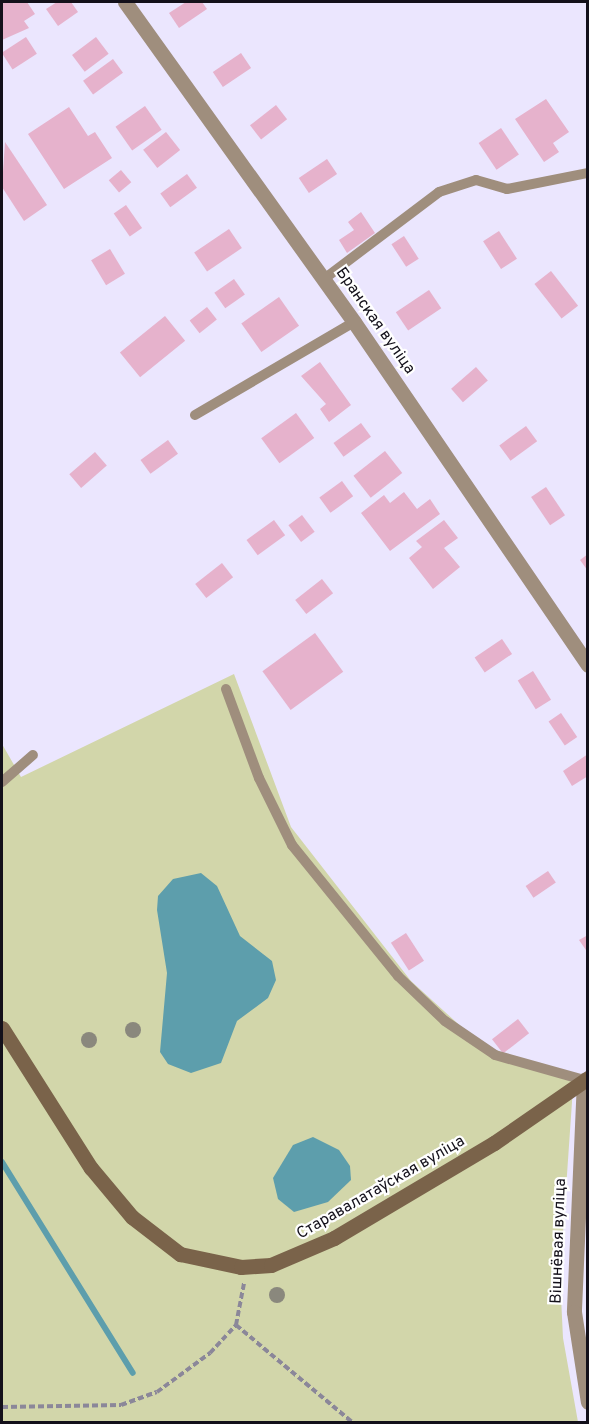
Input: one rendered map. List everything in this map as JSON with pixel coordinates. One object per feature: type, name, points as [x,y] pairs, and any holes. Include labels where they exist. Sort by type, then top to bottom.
[{"type":"street","name":"Бранская вуліца","points":[[125,2],[324,279],[588,665]]},
{"type":"street","name":"Старавалатаўская вуліца","points":[[2,1028],[91,1168],[132,1217],[180,1254],[241,1267],[271,1265],[334,1238],[494,1143],[586,1079]]},
{"type":"street","name":"Вішнёвая вуліца","points":[[586,1079],[574,1312],[588,1402]]},
{"type":"lane","points":[[324,279],[439,192],[476,180],[507,189],[588,173]]},
{"type":"lane","points":[[195,415],[354,322]]},
{"type":"lane","points":[[226,689],[259,778],[292,845],[398,976],[444,1021],[495,1055],[586,1079]]},
{"type":"lane","points":[[2,782],[33,755]]},
{"type":"path","points":[[2,1407],[139,1400],[195,1365],[236,1325],[244,1305],[241,1267]]},
{"type":"path","points":[[236,1325],[352,1422]]},
{"type":"green space","points":[[234,674],[291,827],[411,981],[478,1042],[499,1054],[574,1073],[560,1276],[563,1338],[578,1422],[2,1422],[2,744],[21,777]]},
{"type":"water","points":[[201,873],[217,886],[240,936],[272,961],[276,980],[268,998],[237,1021],[221,1063],[191,1073],[168,1064],[160,1052],[167,973],[157,910],[158,896],[173,879]]},
{"type":"water","points":[[313,1137],[339,1150],[350,1166],[351,1180],[328,1202],[294,1212],[278,1199],[273,1178],[293,1145]]},
{"type":"building","points":[[2,2],[27,2],[35,14],[24,21],[29,28],[2,40]]},
{"type":"building","points":[[57,2],[71,2],[78,12],[58,26],[46,9]]},
{"type":"building","points":[[186,2],[202,2],[207,9],[179,28],[169,13]]},
{"type":"building","points":[[26,37],[37,54],[13,70],[2,53]]},
{"type":"building","points":[[96,37],[109,54],[85,72],[72,55]]},
{"type":"building","points":[[241,53],[251,68],[223,87],[213,72]]},
{"type":"building","points":[[113,59],[123,73],[93,95],[83,81]]},
{"type":"building","points":[[546,99],[569,132],[553,143],[559,152],[544,162],[515,119]]},
{"type":"building","points":[[276,105],[287,119],[261,140],[250,125]]},
{"type":"building","points":[[145,106],[162,130],[132,150],[116,127]]},
{"type":"building","points":[[69,107],[88,136],[95,132],[112,158],[64,189],[28,134]]},
{"type":"building","points":[[501,128],[519,155],[497,170],[479,143]]},
{"type":"building","points":[[166,132],[180,150],[157,168],[143,150]]},
{"type":"building","points":[[5,142],[47,205],[24,221],[2,187]]},
{"type":"building","points":[[327,159],[337,174],[309,193],[299,178]]},
{"type":"building","points":[[121,170],[131,182],[119,193],[109,180]]},
{"type":"building","points":[[187,174],[197,188],[170,207],[160,193]]},
{"type":"building","points":[[126,205],[142,228],[130,237],[114,214]]},
{"type":"building","points":[[361,212],[375,233],[347,253],[339,240],[354,230],[348,222]]},
{"type":"building","points":[[229,229],[242,248],[207,272],[194,252]]},
{"type":"building","points":[[499,231],[517,259],[501,269],[483,241]]},
{"type":"building","points":[[404,236],[419,259],[406,267],[391,244]]},
{"type":"building","points":[[110,249],[125,274],[106,285],[91,260]]},
{"type":"building","points":[[551,271],[578,306],[562,319],[534,284]]},
{"type":"building","points":[[234,279],[245,295],[225,308],[214,293]]},
{"type":"building","points":[[429,290],[441,308],[408,331],[396,312]]},
{"type":"building","points":[[279,297],[299,326],[261,352],[241,323]]},
{"type":"building","points":[[207,307],[217,320],[200,333],[190,321]]},
{"type":"building","points":[[165,316],[185,341],[140,377],[120,353]]},
{"type":"building","points":[[320,362],[351,405],[329,422],[320,409],[326,404],[301,376]]},
{"type":"building","points":[[476,367],[488,381],[463,402],[451,389]]},
{"type":"building","points":[[296,413],[314,438],[279,463],[261,438]]},
{"type":"building","points":[[361,423],[371,437],[343,457],[333,443]]},
{"type":"building","points":[[526,426],[537,441],[510,461],[499,445]]},
{"type":"building","points":[[168,440],[178,454],[150,474],[140,460]]},
{"type":"building","points":[[385,451],[402,473],[371,498],[353,476]]},
{"type":"building","points":[[95,452],[107,466],[81,488],[69,474]]},
{"type":"building","points":[[342,481],[353,496],[331,513],[319,497]]},
{"type":"building","points":[[546,487],[565,515],[550,525],[531,497]]},
{"type":"building","points":[[404,492],[417,509],[430,499],[440,514],[390,551],[361,513],[384,495],[390,503]]},
{"type":"building","points":[[302,515],[315,532],[301,542],[288,525]]},
{"type":"building","points":[[274,520],[285,535],[258,555],[246,540]]},
{"type":"building","points":[[444,520],[458,538],[444,548],[460,567],[433,589],[409,558],[422,547],[416,541]]},
{"type":"building","points":[[588,554],[588,571],[580,560]]},
{"type":"building","points":[[222,563],[233,577],[206,598],[195,584]]},
{"type":"building","points":[[322,579],[333,593],[306,614],[295,600]]},
{"type":"building","points":[[315,633],[343,672],[291,710],[262,671]]},
{"type":"building","points":[[502,639],[512,654],[485,672],[475,657]]},
{"type":"building","points":[[533,671],[551,700],[536,709],[518,681]]},
{"type":"building","points":[[561,713],[577,737],[565,745],[549,721]]},
{"type":"building","points":[[588,754],[588,776],[572,786],[563,771]]},
{"type":"building","points":[[548,871],[556,883],[533,898],[526,886]]},
{"type":"building","points":[[406,933],[424,961],[409,970],[391,943]]},
{"type":"building","points":[[588,935],[588,953],[579,940]]},
{"type":"building","points":[[518,1019],[529,1033],[503,1054],[492,1039]]},
{"type":"waterway","points":[[2,1162],[133,1373]]}]
